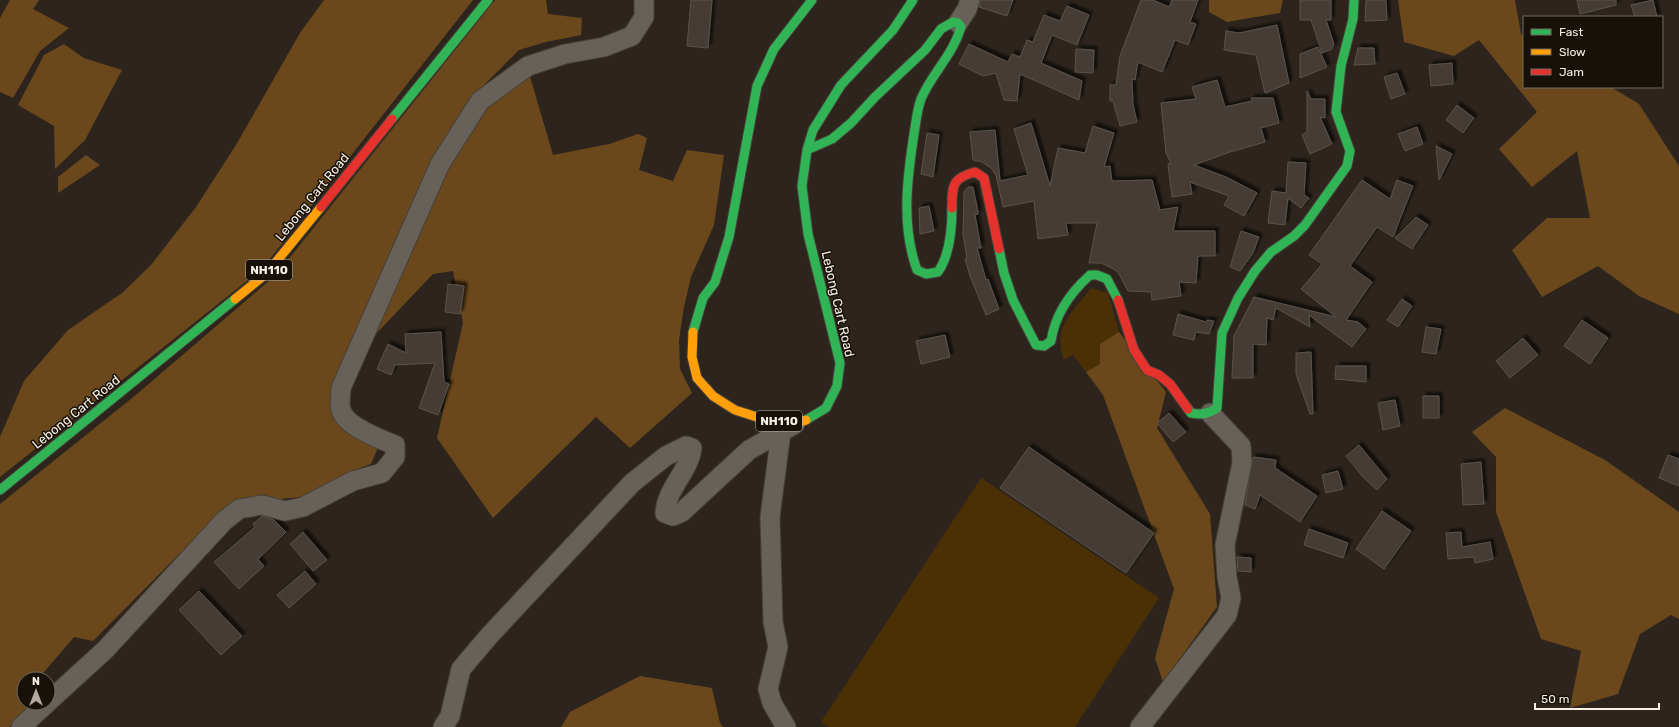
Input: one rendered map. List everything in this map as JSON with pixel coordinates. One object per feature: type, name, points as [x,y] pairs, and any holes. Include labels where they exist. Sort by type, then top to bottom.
[{"type":"main road","name":"Lebong Cart Road","points":[[0,490],[267,273],[488,0]]},
{"type":"main road","name":"NH110","points":[[788,428],[735,410],[713,396],[697,378],[692,357],[693,334],[702,298],[715,282],[729,237],[757,86],[774,49],[812,0]]},
{"type":"main road","name":"Lebong Cart Road","points":[[788,428],[812,417],[826,408],[837,386],[840,364],[808,234],[802,186],[807,150],[813,130],[842,85],[893,30],[913,0]]},
{"type":"main road","points":[[807,150],[832,139],[925,50],[941,29],[953,22],[958,23],[961,27],[958,40],[923,94],[917,116],[908,185],[907,218],[912,260],[917,270],[926,274],[938,272],[945,262],[952,222],[952,190],[955,182],[964,175],[975,172],[984,178],[1004,273],[1012,300],[1036,345],[1044,346],[1051,341],[1052,330],[1081,282],[1090,275],[1097,275],[1107,279],[1114,290],[1122,309],[1134,350],[1147,370],[1159,375],[1170,384],[1191,412],[1200,415],[1210,413],[1217,408],[1222,333],[1238,298],[1255,271],[1272,252],[1294,236],[1305,225],[1348,166],[1350,152],[1336,112],[1341,66],[1353,19],[1354,0]]},
{"type":"street","points":[[56,696],[105,650],[224,521],[240,509],[262,505],[285,511],[303,507],[353,482],[382,473],[395,457],[396,444],[377,438],[353,426],[341,411],[341,388],[440,164],[480,101],[528,66],[565,54],[604,47],[632,36],[644,17],[644,0]]},
{"type":"street","points":[[958,23],[967,9],[970,0]]},
{"type":"street","points":[[1140,727],[1227,615],[1231,598],[1227,577],[1225,545],[1242,463],[1241,446],[1210,413]]},
{"type":"street","points":[[444,727],[450,716],[461,670],[489,636],[632,483],[666,456],[686,446],[692,448],[691,458],[665,504],[665,513],[673,516],[682,512],[749,450],[788,428]]},
{"type":"street","points":[[786,727],[772,703],[768,689],[778,647],[773,622],[770,517],[788,428]]},
{"type":"street","points":[[21,727],[39,711]]},
{"type":"shaded area","points":[[10,0],[39,0],[33,9],[69,28],[40,51],[13,98],[0,92],[0,18]]},
{"type":"shaded area","points":[[324,0],[473,0],[262,269],[0,477],[0,437],[24,381],[68,330],[122,293],[151,265],[196,207],[236,145],[300,33]]},
{"type":"shaded area","points":[[495,0],[546,0],[548,14],[582,18],[581,35],[546,42],[519,50],[475,94],[337,373],[331,397],[339,423],[379,445],[371,464],[349,472],[300,497],[271,500],[219,514],[93,641],[74,637],[45,671],[16,671],[16,711],[29,711],[9,727],[0,727],[0,504],[137,394],[276,275]]},
{"type":"shaded area","points":[[1209,0],[1283,0],[1280,13],[1227,22],[1209,12]]},
{"type":"shaded area","points":[[1398,0],[1515,0],[1521,34],[1523,35],[1523,88],[1613,88],[1639,104],[1679,166],[1679,314],[1639,296],[1598,266],[1542,297],[1512,250],[1547,218],[1590,218],[1577,151],[1532,187],[1499,149],[1537,112],[1479,40],[1454,56],[1404,42]]},
{"type":"shaded area","points":[[64,44],[84,58],[122,70],[85,140],[55,169],[54,126],[18,105],[44,55]]},
{"type":"shaded area","points":[[529,73],[553,155],[609,144],[638,134],[647,138],[639,170],[673,181],[687,150],[724,155],[714,225],[691,277],[684,307],[679,340],[680,369],[692,393],[630,448],[596,417],[493,518],[437,438],[463,323],[453,271],[433,274],[372,338],[415,246],[446,170],[484,105]]},
{"type":"shaded area","points":[[86,155],[100,165],[58,193],[58,177]]},
{"type":"shaded area","points":[[1091,288],[1108,293],[1119,332],[1100,364],[1086,372],[1073,355],[1063,360],[1061,338],[1066,321]]},
{"type":"shaded area","points":[[1119,332],[1166,392],[1157,428],[1210,514],[1217,607],[1163,682],[1155,658],[1174,589],[1103,395],[1086,372],[1100,364],[1100,344]]},
{"type":"shaded area","points":[[1505,408],[1605,460],[1679,512],[1679,619],[1671,615],[1640,634],[1618,694],[1570,708],[1581,651],[1541,639],[1496,512],[1496,457],[1472,432]]},
{"type":"shaded area","points":[[981,478],[1159,598],[1075,727],[829,727],[821,722]]},
{"type":"shaded area","points":[[640,676],[712,688],[720,723],[723,727],[561,727],[570,712]]},
{"type":"building","points":[[691,0],[712,0],[708,48],[687,46]]},
{"type":"building","points":[[981,0],[1013,0],[1007,16],[979,7]]},
{"type":"building","points":[[1141,0],[1153,0],[1169,7],[1172,0],[1198,0],[1190,22],[1196,24],[1188,45],[1175,40],[1162,72],[1138,62],[1135,80],[1132,79],[1133,105],[1137,122],[1120,126],[1113,101],[1110,101],[1110,85],[1116,85],[1120,56]]},
{"type":"building","points":[[1300,0],[1331,0],[1331,20],[1326,20],[1334,44],[1332,49],[1322,53],[1311,20],[1300,20]]},
{"type":"building","points":[[1366,0],[1386,0],[1387,20],[1365,21]]},
{"type":"building","points":[[1577,0],[1616,0],[1616,5],[1580,14]]},
{"type":"building","points":[[1653,0],[1657,16],[1635,16],[1631,5]]},
{"type":"building","points":[[1067,6],[1089,15],[1077,45],[1052,35],[1041,63],[1082,81],[1079,100],[1020,74],[1017,101],[1004,100],[996,73],[983,76],[959,64],[969,44],[1008,62],[1012,54],[1020,57],[1027,40],[1033,42],[1044,15],[1060,21]]},
{"type":"building","points":[[1277,25],[1289,83],[1265,93],[1256,55],[1224,50],[1226,31],[1239,33]]},
{"type":"building","points":[[1318,47],[1327,67],[1300,78],[1300,54]]},
{"type":"building","points":[[1358,48],[1374,48],[1375,64],[1354,65]]},
{"type":"building","points":[[1076,49],[1094,50],[1093,73],[1075,72]]},
{"type":"building","points":[[1452,63],[1453,84],[1431,86],[1429,65]]},
{"type":"building","points":[[1397,73],[1405,94],[1391,99],[1384,77]]},
{"type":"building","points":[[1217,80],[1225,107],[1252,101],[1251,98],[1273,98],[1279,123],[1261,128],[1265,142],[1230,152],[1194,165],[1226,177],[1257,193],[1244,216],[1224,205],[1229,196],[1190,182],[1192,194],[1172,197],[1168,164],[1171,163],[1166,153],[1161,103],[1196,99],[1192,87]]},
{"type":"building","points":[[1307,91],[1311,99],[1325,99],[1325,118],[1320,117],[1332,144],[1310,154],[1302,135],[1307,132]]},
{"type":"building","points":[[1457,105],[1474,118],[1463,133],[1446,120]]},
{"type":"building","points":[[1031,123],[1050,186],[1058,148],[1085,153],[1093,126],[1114,133],[1104,167],[1110,166],[1112,181],[1152,180],[1160,210],[1178,207],[1173,231],[1215,231],[1215,256],[1198,256],[1196,283],[1179,282],[1181,296],[1152,300],[1151,292],[1128,291],[1118,272],[1101,263],[1089,263],[1097,223],[1066,223],[1068,235],[1038,239],[1034,201],[1003,207],[996,175],[991,168],[982,162],[973,160],[970,132],[995,130],[1000,181],[1028,175],[1014,129]]},
{"type":"building","points":[[1417,127],[1423,144],[1405,151],[1398,134]]},
{"type":"building","points":[[927,133],[939,135],[933,177],[921,174]]},
{"type":"building","points":[[1436,146],[1452,154],[1439,180]]},
{"type":"building","points":[[1288,162],[1306,163],[1304,195],[1309,198],[1301,208],[1288,198],[1285,225],[1268,223],[1272,191],[1286,193]]},
{"type":"building","points":[[1362,180],[1390,199],[1397,180],[1413,186],[1393,237],[1377,227],[1350,266],[1372,282],[1346,320],[1358,322],[1366,329],[1352,347],[1309,315],[1310,327],[1276,308],[1273,320],[1267,318],[1266,345],[1253,344],[1253,378],[1232,378],[1234,336],[1254,297],[1336,317],[1301,289],[1322,264],[1309,255]]},
{"type":"building","points":[[968,187],[973,187],[978,212],[978,214],[975,215],[981,248],[977,248],[986,280],[988,279],[999,309],[986,315],[970,276],[965,259],[967,259],[963,234],[964,192]]},
{"type":"building","points":[[929,206],[934,231],[920,234],[919,208]]},
{"type":"building","points":[[1416,217],[1428,225],[1412,249],[1395,238]]},
{"type":"building","points":[[1241,231],[1259,237],[1253,253],[1240,271],[1230,267]]},
{"type":"building","points":[[448,284],[464,286],[460,314],[445,312]]},
{"type":"building","points":[[1402,299],[1412,306],[1398,327],[1387,320]]},
{"type":"building","points":[[1178,314],[1206,322],[1207,320],[1214,321],[1209,334],[1196,332],[1194,340],[1173,335]]},
{"type":"building","points":[[1582,320],[1608,338],[1590,364],[1564,346]]},
{"type":"building","points":[[1426,327],[1441,329],[1436,354],[1422,352]]},
{"type":"building","points":[[441,332],[444,382],[449,384],[438,415],[419,408],[435,363],[395,365],[391,375],[377,369],[388,344],[406,353],[405,334]]},
{"type":"building","points":[[945,335],[950,357],[921,364],[916,341]]},
{"type":"building","points":[[1523,338],[1538,355],[1510,378],[1496,361]]},
{"type":"building","points":[[1311,352],[1313,414],[1310,414],[1296,374],[1296,353]]},
{"type":"building","points":[[1336,366],[1366,366],[1366,382],[1335,379]]},
{"type":"building","points":[[1423,396],[1439,396],[1439,418],[1423,418]]},
{"type":"building","points":[[1395,400],[1400,426],[1383,430],[1378,403]]},
{"type":"building","points":[[1169,413],[1186,432],[1173,442],[1157,423]]},
{"type":"building","points":[[1359,445],[1387,479],[1377,490],[1363,477],[1346,456]]},
{"type":"building","points":[[1029,447],[1154,533],[1126,573],[1000,488]]},
{"type":"building","points":[[1668,455],[1679,459],[1679,486],[1659,478]]},
{"type":"building","points":[[1253,457],[1276,460],[1275,468],[1317,496],[1300,522],[1260,495],[1255,509],[1245,505]]},
{"type":"building","points":[[1481,462],[1484,504],[1463,505],[1461,464]]},
{"type":"building","points":[[1338,471],[1343,489],[1326,493],[1322,475]]},
{"type":"building","points":[[1382,511],[1411,531],[1384,569],[1356,549]]},
{"type":"building","points":[[262,516],[274,520],[286,532],[258,559],[264,566],[239,589],[214,562],[255,527],[253,524]]},
{"type":"building","points":[[1309,529],[1348,543],[1343,558],[1304,545]]},
{"type":"building","points":[[303,532],[327,560],[313,571],[290,544]]},
{"type":"building","points":[[1461,532],[1462,547],[1490,542],[1493,559],[1475,563],[1474,557],[1448,559],[1446,533]]},
{"type":"building","points":[[1237,557],[1251,558],[1251,572],[1238,571]]},
{"type":"building","points":[[305,571],[316,584],[289,608],[277,595]]},
{"type":"building","points":[[199,591],[242,636],[221,655],[179,610]]},
{"type":"traffic: fast","points":[[392,119],[488,0]]},
{"type":"traffic: fast","points":[[693,332],[703,298],[715,282],[729,237],[757,86],[774,49],[812,0]]},
{"type":"traffic: fast","points":[[806,420],[826,408],[837,386],[840,363],[808,234],[802,186],[807,150],[813,130],[841,85],[893,30],[913,0]]},
{"type":"traffic: fast","points":[[1188,409],[1191,413],[1202,414],[1211,412],[1217,408],[1222,333],[1238,298],[1255,271],[1271,252],[1294,236],[1305,225],[1347,166],[1350,151],[1336,112],[1341,66],[1353,19],[1354,0]]},
{"type":"traffic: fast","points":[[807,150],[832,139],[851,123],[875,97],[925,50],[941,29],[953,22],[958,23],[961,27],[953,46],[931,81],[918,107],[909,168],[907,202],[909,237],[917,270],[926,274],[938,272],[942,265],[950,242],[952,208]]},
{"type":"traffic: fast","points":[[999,249],[1004,273],[1013,300],[1036,345],[1044,346],[1051,341],[1056,322],[1070,296],[1090,275],[1097,275],[1107,279],[1118,300]]},
{"type":"traffic: fast","points":[[0,490],[235,299]]},
{"type":"traffic: slow","points":[[235,299],[267,273],[321,207]]},
{"type":"traffic: slow","points":[[693,332],[692,357],[697,378],[713,396],[735,410],[763,419],[795,424],[806,420]]},
{"type":"traffic: jam","points":[[321,207],[392,119]]},
{"type":"traffic: jam","points":[[952,208],[953,189],[958,180],[967,174],[975,172],[984,178],[999,249]]},
{"type":"traffic: jam","points":[[1118,300],[1134,350],[1147,370],[1159,375],[1170,384],[1188,409]]}]
